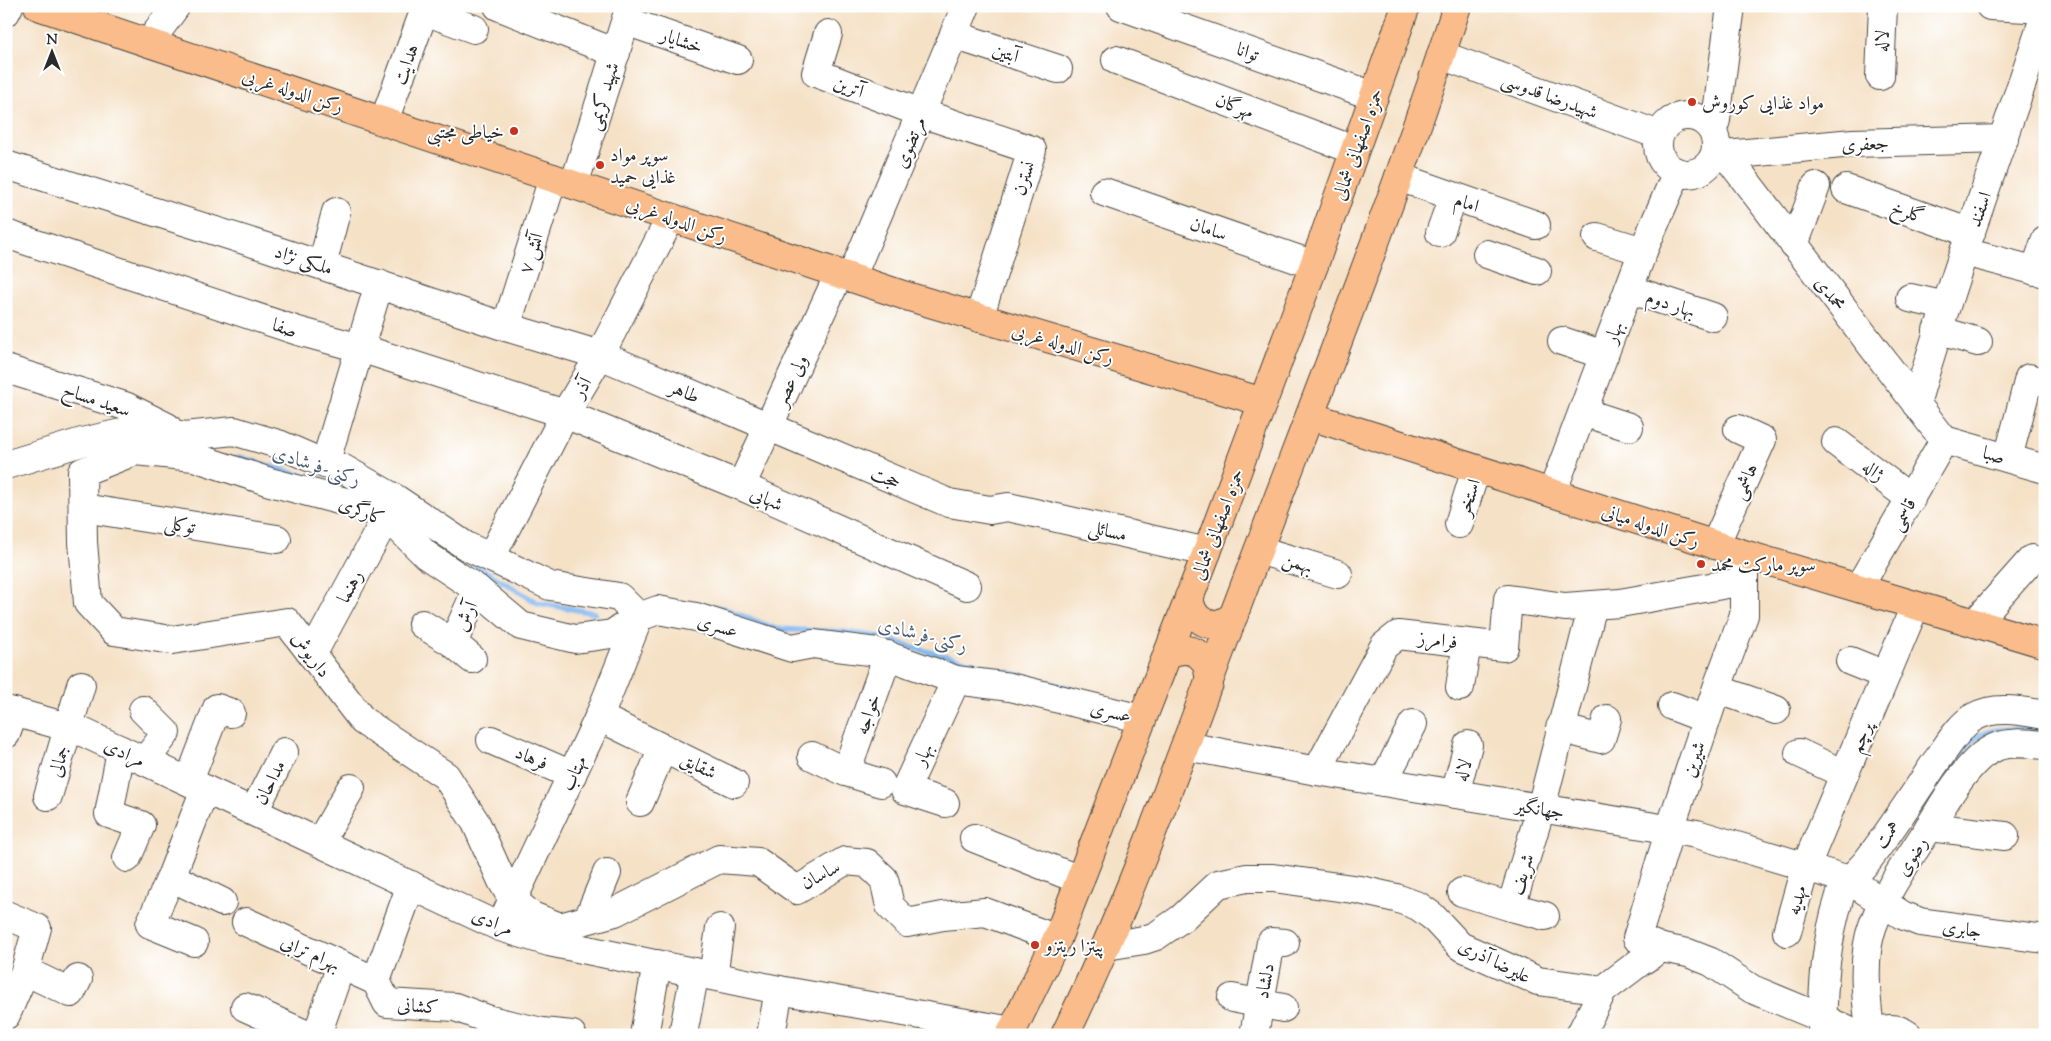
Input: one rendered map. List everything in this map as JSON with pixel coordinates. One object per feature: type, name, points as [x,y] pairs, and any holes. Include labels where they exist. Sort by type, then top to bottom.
[{"type":"main road","name":"رکن الدوله غربی","points":[[38,6],[845,276],[978,318],[1263,402]]},
{"type":"main road","name":"حمزه اصفهانی شمالی","points":[[1011,1033],[1057,939],[1168,654],[1314,265],[1406,6]]},
{"type":"main road","points":[[1065,1035],[1106,946],[1186,746],[1399,177],[1457,6]]},
{"type":"main road","name":"رکن الدوله میانی","points":[[1310,416],[1714,545],[1859,587],[2037,644]]},
{"type":"main road","points":[[1189,597],[1190,606],[1194,614],[1200,620],[1209,624],[1227,621],[1234,615]]},
{"type":"main road","points":[[1168,654],[1178,650],[1189,650],[1199,654],[1206,662],[1210,673],[1208,684]]},
{"type":"street","points":[[6,12],[10,6]]},
{"type":"street","points":[[149,43],[176,6]]},
{"type":"street","points":[[498,6],[616,53]]},
{"type":"street","name":"مرتضوی","points":[[845,276],[922,113],[966,6]]},
{"type":"street","name":"توانا","points":[[1121,6],[1374,96]]},
{"type":"street","points":[[1718,144],[1698,117],[1689,115],[1671,120],[1659,135],[1659,153],[1669,168],[1677,172],[1695,173],[1710,163],[1718,144],[1716,120],[1731,6]]},
{"type":"street","name":"لاله","points":[[1880,76],[1882,6]]},
{"type":"street","points":[[1990,6],[2045,9]]},
{"type":"street","points":[[426,9],[474,30]]},
{"type":"street","name":"هدایت","points":[[384,121],[426,9]]},
{"type":"street","name":"شهید کریمی","points":[[564,181],[616,53],[628,14]]},
{"type":"street","name":"خشایار","points":[[628,14],[738,60]]},
{"type":"street","name":"اسفند","points":[[1916,404],[1967,242],[2004,139],[2045,15]]},
{"type":"street","name":"آترین","points":[[828,34],[816,73],[922,113]]},
{"type":"street","name":"آبتین","points":[[954,35],[1058,69]]},
{"type":"street","name":"شهیدرضا قدوسی","points":[[1441,55],[1659,135]]},
{"type":"street","name":"مهرگان","points":[[1116,60],[1354,150]]},
{"type":"street","name":"نسترن","points":[[922,113],[1032,150],[978,318]]},
{"type":"street","name":"جعفری","points":[[1718,144],[2004,139]]},
{"type":"street","name":"محمدی","points":[[1718,144],[1944,440]]},
{"type":"street","name":"ملکی نژاد","points":[[6,165],[322,265],[506,327],[600,355]]},
{"type":"street","name":"بهار","points":[[1552,493],[1643,251],[1677,172]]},
{"type":"street","name":"امام","points":[[1399,177],[1529,223],[1497,257],[1537,271]]},
{"type":"street","name":"آتش ۷","points":[[506,327],[564,181]]},
{"type":"street","points":[[1794,245],[1816,186]]},
{"type":"street","name":"گلرخ","points":[[1846,189],[2040,272]]},
{"type":"street","name":"سامان","points":[[1104,192],[1314,265]]},
{"type":"street","points":[[1440,233],[1454,197]]},
{"type":"street","points":[[322,265],[336,212]]},
{"type":"street","name":"آذر","points":[[491,557],[565,414],[600,355],[671,217]]},
{"type":"street","name":"صفا","points":[[6,234],[298,331],[360,348],[565,414]]},
{"type":"street","points":[[1597,238],[1643,251]]},
{"type":"street","points":[[2040,272],[2045,241]]},
{"type":"street","name":"ولی عصر","points":[[740,486],[845,276]]},
{"type":"street","points":[[326,464],[379,284]]},
{"type":"street","name":"بهار دوم","points":[[1629,289],[1713,317]]},
{"type":"street","points":[[1910,298],[1978,342]]},
{"type":"street","points":[[1562,341],[1604,355]]},
{"type":"street","name":"طاهر","points":[[600,355],[769,426]]},
{"type":"street","name":"سعید مساح","points":[[6,368],[125,406],[185,436]]},
{"type":"street","points":[[2008,458],[2029,378],[2045,382]]},
{"type":"street","points":[[1583,412],[1630,427]]},
{"type":"street","name":"شهابی","points":[[565,414],[740,486],[967,586]]},
{"type":"street","name":"حجت","points":[[769,426],[949,503],[990,510],[1008,507]]},
{"type":"street","points":[[6,465],[82,442],[143,428],[185,436],[234,431],[281,445],[326,464],[342,468],[396,499],[466,546],[550,586],[619,597],[639,617]]},
{"type":"street","name":"هاشمی","points":[[1714,545],[1762,440],[1738,429]]},
{"type":"street","name":"صبا","points":[[1944,440],[2045,470]]},
{"type":"street","name":"قاسمی","points":[[1859,587],[1944,440]]},
{"type":"street","name":"ژاله","points":[[1836,442],[1911,499]]},
{"type":"street","name":"کارگری","points":[[82,472],[134,451],[194,457],[270,482],[346,502],[387,516],[426,555],[477,588],[521,626],[574,639],[612,634],[639,617]]},
{"type":"street","name":"استخر","points":[[1459,524],[1476,469]]},
{"type":"street","name":"داریوش","points":[[82,472],[88,603],[114,631],[172,640],[287,622],[363,721],[446,776],[476,823],[502,881],[513,900]]},
{"type":"street","name":"مسائلی","points":[[1008,507],[1207,552]]},
{"type":"street","name":"توکلی","points":[[83,508],[277,539]]},
{"type":"street","name":"رهنما","points":[[312,655],[387,516]]},
{"type":"street","name":"بهمن","points":[[1259,550],[1338,574]]},
{"type":"street","name":"شیرین","points":[[1662,948],[1637,938],[1706,719],[1744,615],[1744,554]]},
{"type":"street","points":[[1975,623],[2032,559]]},
{"type":"street","name":"فرامرز","points":[[1317,771],[1384,646],[1398,635],[1504,647],[1508,599],[1565,607],[1620,603],[1744,581]]},
{"type":"street","name":"آرش","points":[[422,624],[462,651],[477,588]]},
{"type":"street","points":[[1541,808],[1593,605]]},
{"type":"street","name":"پرچم","points":[[1805,868],[1915,606]]},
{"type":"street","name":"عسری","points":[[639,617],[658,610],[696,617],[792,648],[813,644],[888,655],[956,680],[1010,688],[1142,719]]},
{"type":"street","name":"مهتاب","points":[[500,926],[600,717],[639,617]]},
{"type":"street","points":[[1460,687],[1466,643]]},
{"type":"street","name":"خواجه","points":[[846,772],[888,655]]},
{"type":"street","points":[[1850,661],[1886,675]]},
{"type":"street","name":"بهار","points":[[945,803],[905,790],[956,680]]},
{"type":"street","name":"جمالی","points":[[48,796],[81,685]]},
{"type":"street","points":[[1717,689],[1776,710]]},
{"type":"street","points":[[1672,706],[1706,719]]},
{"type":"street","points":[[194,942],[155,938],[150,924],[170,877],[217,708],[231,713]]},
{"type":"street","points":[[127,858],[141,825],[109,814],[133,755],[166,733],[143,710]]},
{"type":"street","name":"همت","points":[[1822,1026],[1824,967],[1841,894],[1850,880],[1867,861],[1944,750],[1962,727],[1972,718],[1984,712],[1998,710],[2045,715]]},
{"type":"street","name":"شقایق","points":[[600,717],[734,783]]},
{"type":"street","name":"مرادی","points":[[9,718],[69,727],[500,926],[549,942],[779,990],[1011,1033]]},
{"type":"street","points":[[1560,728],[1601,738],[1607,719]]},
{"type":"street","points":[[1383,782],[1413,724]]},
{"type":"street","name":"فرهاد","points":[[491,740],[572,775]]},
{"type":"street","name":"رضوی","points":[[1871,1035],[1867,1004],[1867,958],[1873,926],[1902,869],[1964,776],[1979,758],[1988,751],[2007,744],[2045,745]]},
{"type":"street","name":"جهانگیر","points":[[1186,746],[1317,771],[1697,834],[1850,880],[1884,904]]},
{"type":"street","name":"لاله","points":[[1455,794],[1468,746]]},
{"type":"street","name":"شقایق","points":[[640,802],[663,748]]},
{"type":"street","name":"مداحان","points":[[254,811],[284,752]]},
{"type":"street","points":[[1799,753],[1844,774]]},
{"type":"street","points":[[812,756],[846,772],[881,783]]},
{"type":"street","points":[[320,842],[351,788]]},
{"type":"street","name":"شریف","points":[[1541,808],[1511,907],[1545,916]]},
{"type":"street","points":[[1929,827],[2006,836]]},
{"type":"street","points":[[974,838],[1080,880]]},
{"type":"street","name":"ساسان","points":[[513,900],[532,916],[560,926],[615,912],[720,859],[758,862],[797,890],[845,861],[867,863],[884,879],[890,906],[907,923],[943,916],[986,912],[1057,939]]},
{"type":"street","name":"مهدیه","points":[[1786,932],[1805,868]]},
{"type":"street","points":[[588,919],[607,873]]},
{"type":"street","points":[[170,877],[222,902]]},
{"type":"street","name":"علیرضا آذری","points":[[1106,946],[1144,940],[1156,936],[1182,918],[1218,884],[1247,878],[1273,878],[1360,890],[1396,898],[1418,906],[1432,916],[1460,946],[1538,981],[1603,990]]},
{"type":"street","name":"کشانی","points":[[411,885],[376,981],[387,1003],[455,1008],[489,1027],[572,1035]]},
{"type":"street","points":[[1462,892],[1511,907]]},
{"type":"street","name":"جابری","points":[[1884,904],[1902,915],[1920,922],[2045,939]]},
{"type":"street","points":[[6,915],[37,928],[25,971],[6,1015]]},
{"type":"street","name":"بهرام ترابی","points":[[246,922],[376,981]]},
{"type":"street","points":[[683,1034],[720,928]]},
{"type":"street","name":"دلشاد","points":[[1254,1035],[1272,1006],[1271,942],[1285,943]]},
{"type":"street","points":[[1580,1035],[1603,990],[1662,948],[1688,953],[1711,962],[1752,989],[1822,1026],[1857,1035]]},
{"type":"street","points":[[644,1035],[657,964]]},
{"type":"street","points":[[317,1035],[341,965]]},
{"type":"street","points":[[25,971],[71,993],[78,979]]},
{"type":"street","points":[[771,1035],[779,990]]},
{"type":"street","points":[[1232,998],[1272,1006]]},
{"type":"street","points":[[245,1007],[308,1035]]},
{"type":"street","points":[[1871,1035],[1886,1029],[1895,1029],[1908,1035]]},
{"type":"waterway","name":"رکنی-فرشادی","points":[[239,457],[323,482]]},
{"type":"waterway","name":"رکنی-فرشادی","points":[[6,480],[76,458]]},
{"type":"waterway","name":"رکنی-فرشادی","points":[[467,560],[538,603],[595,613]]},
{"type":"waterway","name":"رکنی-فرشادی","points":[[700,605],[723,608],[776,629],[844,632],[886,638],[914,648],[1077,690]]},
{"type":"waterway","points":[[1953,767],[1968,745],[1975,738],[1983,734],[2002,729],[2042,731]]},
{"type":"place","name":"مواد غذایی کوروش","points":[[1692,102]]},
{"type":"place","name":"خیاطی مجتبی","points":[[514,131]]},
{"type":"place","name":"سوپر مواد غذایی حمید","points":[[600,165]]},
{"type":"place","name":"سوپر مارکت محمد","points":[[1701,564]]},
{"type":"place","name":"پیتزا ریتزو","points":[[1035,945]]}]
